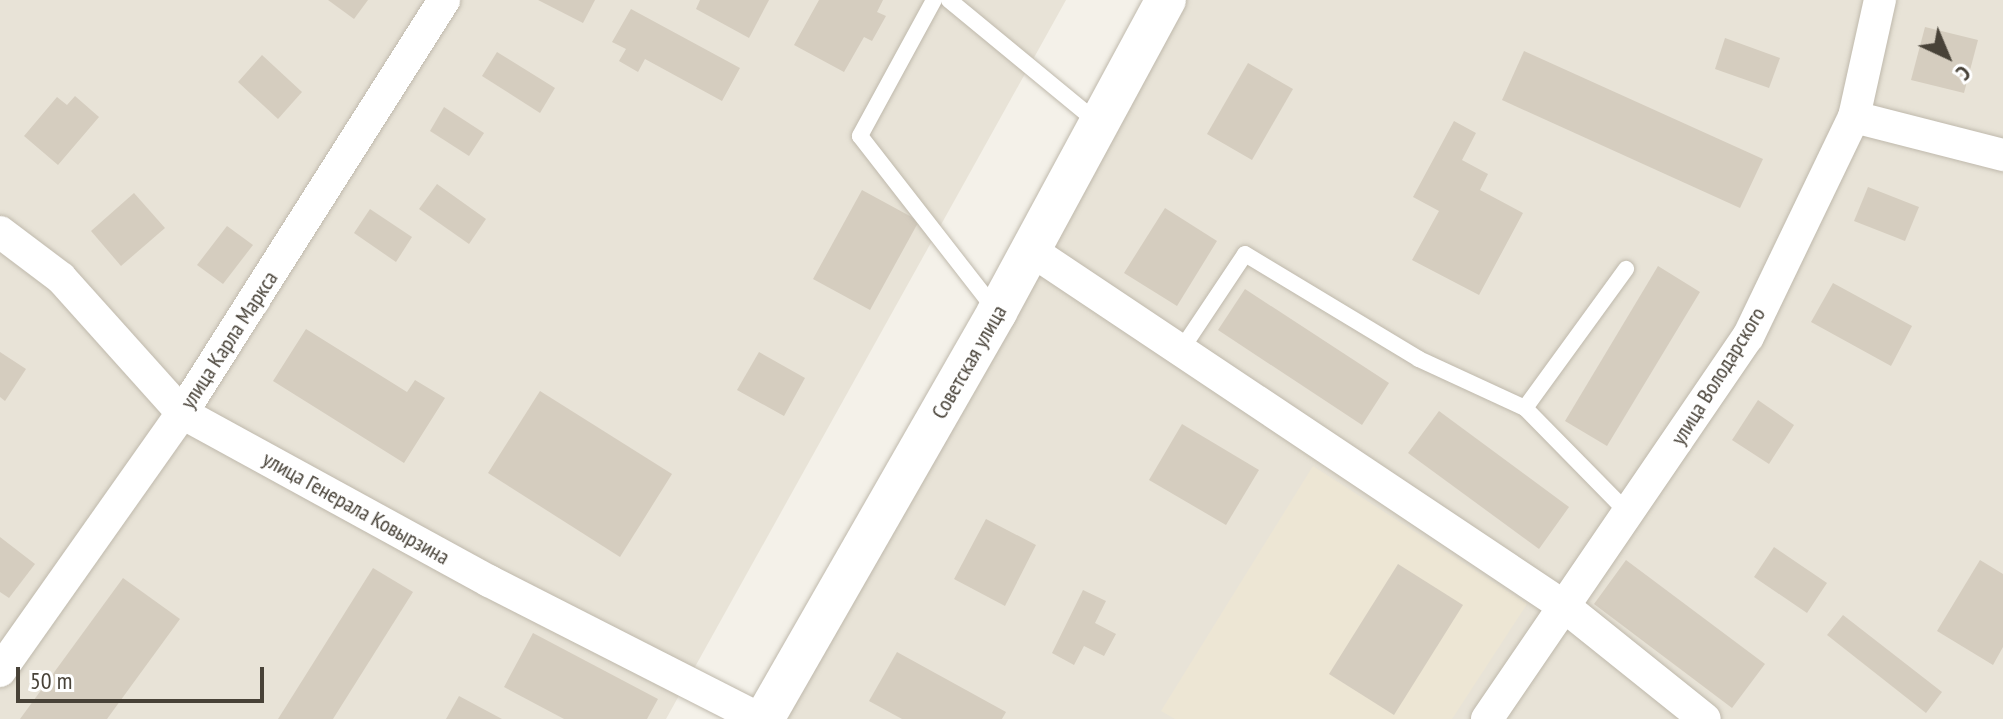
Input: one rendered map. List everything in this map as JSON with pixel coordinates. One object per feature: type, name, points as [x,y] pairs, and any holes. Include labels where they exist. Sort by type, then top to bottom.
[{"type":"street","name":"улица Карла Маркса","points":[[0,671],[182,413],[444,0]]},
{"type":"street","name":"Советская улица","points":[[762,719],[1032,251],[1166,0]]},
{"type":"street","name":"улица Володарского","points":[[1487,719],[1748,337],[1854,117],[1880,0]]},
{"type":"street","points":[[1854,117],[2003,155]]},
{"type":"street","name":"улица Генерала Ковырзина","points":[[0,232],[61,278],[182,413],[489,581],[762,719]]},
{"type":"street","points":[[1032,251],[1565,607],[1705,719]]},
{"type":"lane","points":[[934,0],[860,136],[997,312]]},
{"type":"lane","points":[[949,0],[1099,124]]},
{"type":"lane","points":[[1181,350],[1245,254],[1419,359],[1525,408],[1629,514]]},
{"type":"lane","points":[[1525,408],[1626,269]]},
{"type":"shaded area","points":[[0,0],[1066,0],[666,719],[0,719]]},
{"type":"shaded area","points":[[1166,0],[2003,0],[2003,719],[758,719]]},
{"type":"shaded area","points":[[1313,466],[1527,604],[1452,719],[1175,719],[1161,711]]},
{"type":"building","points":[[328,0],[368,0],[354,19]]},
{"type":"building","points":[[538,0],[595,0],[583,23]]},
{"type":"building","points":[[700,0],[769,0],[749,38],[696,9]]},
{"type":"building","points":[[819,0],[883,0],[877,12],[886,16],[872,41],[864,37],[844,72],[794,45]]},
{"type":"building","points":[[631,9],[740,68],[722,101],[645,59],[638,72],[619,61],[626,49],[612,42]]},
{"type":"building","points":[[1925,27],[1978,40],[1964,93],[1911,80]]},
{"type":"building","points":[[1725,38],[1780,58],[1769,88],[1715,69]]},
{"type":"building","points":[[1524,51],[1763,159],[1740,208],[1502,100]]},
{"type":"building","points":[[497,52],[555,88],[540,113],[482,76]]},
{"type":"building","points":[[262,55],[302,92],[278,119],[238,82]]},
{"type":"building","points":[[1248,63],[1293,89],[1252,160],[1207,134]]},
{"type":"building","points":[[75,96],[99,117],[58,165],[24,136],[57,97],[67,105]]},
{"type":"building","points":[[444,107],[484,133],[469,156],[430,131]]},
{"type":"building","points":[[1454,121],[1476,133],[1462,160],[1488,174],[1480,190],[1523,213],[1479,295],[1412,260],[1439,211],[1413,197]]},
{"type":"building","points":[[437,184],[486,219],[469,244],[419,209]]},
{"type":"building","points":[[1868,187],[1919,207],[1905,241],[1854,221]]},
{"type":"building","points":[[862,190],[919,221],[870,310],[813,279]]},
{"type":"building","points":[[134,193],[165,228],[121,266],[91,231]]},
{"type":"building","points":[[1165,208],[1217,241],[1177,306],[1124,273]]},
{"type":"building","points":[[370,209],[412,237],[396,262],[354,233]]},
{"type":"building","points":[[227,226],[253,245],[223,284],[197,265]]},
{"type":"building","points":[[1658,266],[1700,292],[1607,446],[1565,421]]},
{"type":"building","points":[[1833,283],[1912,326],[1891,366],[1811,322]]},
{"type":"building","points":[[1245,289],[1389,383],[1362,425],[1218,330]]},
{"type":"building","points":[[306,329],[407,392],[415,380],[445,398],[404,463],[273,381]]},
{"type":"building","points":[[0,352],[26,369],[5,401],[0,397]]},
{"type":"building","points":[[759,352],[805,378],[784,416],[737,390]]},
{"type":"building","points":[[540,391],[672,474],[620,557],[488,473]]},
{"type":"building","points":[[1758,400],[1794,425],[1769,464],[1732,440]]},
{"type":"building","points":[[1439,411],[1569,507],[1539,549],[1408,453]]},
{"type":"building","points":[[1182,424],[1259,470],[1226,525],[1149,480]]},
{"type":"building","points":[[986,519],[1036,545],[1005,606],[954,579]]},
{"type":"building","points":[[0,537],[35,564],[9,598],[0,592]]},
{"type":"building","points":[[1774,547],[1827,583],[1807,613],[1754,577]]},
{"type":"building","points":[[1626,560],[1765,664],[1732,708],[1594,604]]},
{"type":"building","points":[[1980,560],[2003,574],[2003,647],[1993,665],[1937,631]]},
{"type":"building","points":[[1398,564],[1463,605],[1394,715],[1329,674]]},
{"type":"building","points":[[373,568],[413,592],[333,719],[278,719]]},
{"type":"building","points":[[123,578],[180,619],[107,719],[20,719]]},
{"type":"building","points":[[1083,590],[1106,601],[1095,623],[1116,634],[1104,656],[1084,646],[1074,665],[1052,653]]},
{"type":"building","points":[[1843,615],[1942,692],[1926,713],[1827,635]]},
{"type":"building","points":[[533,633],[658,699],[647,719],[564,719],[504,687]]},
{"type":"building","points":[[897,652],[1006,712],[1002,719],[902,719],[869,701]]},
{"type":"building","points":[[459,696],[502,719],[446,719]]}]
